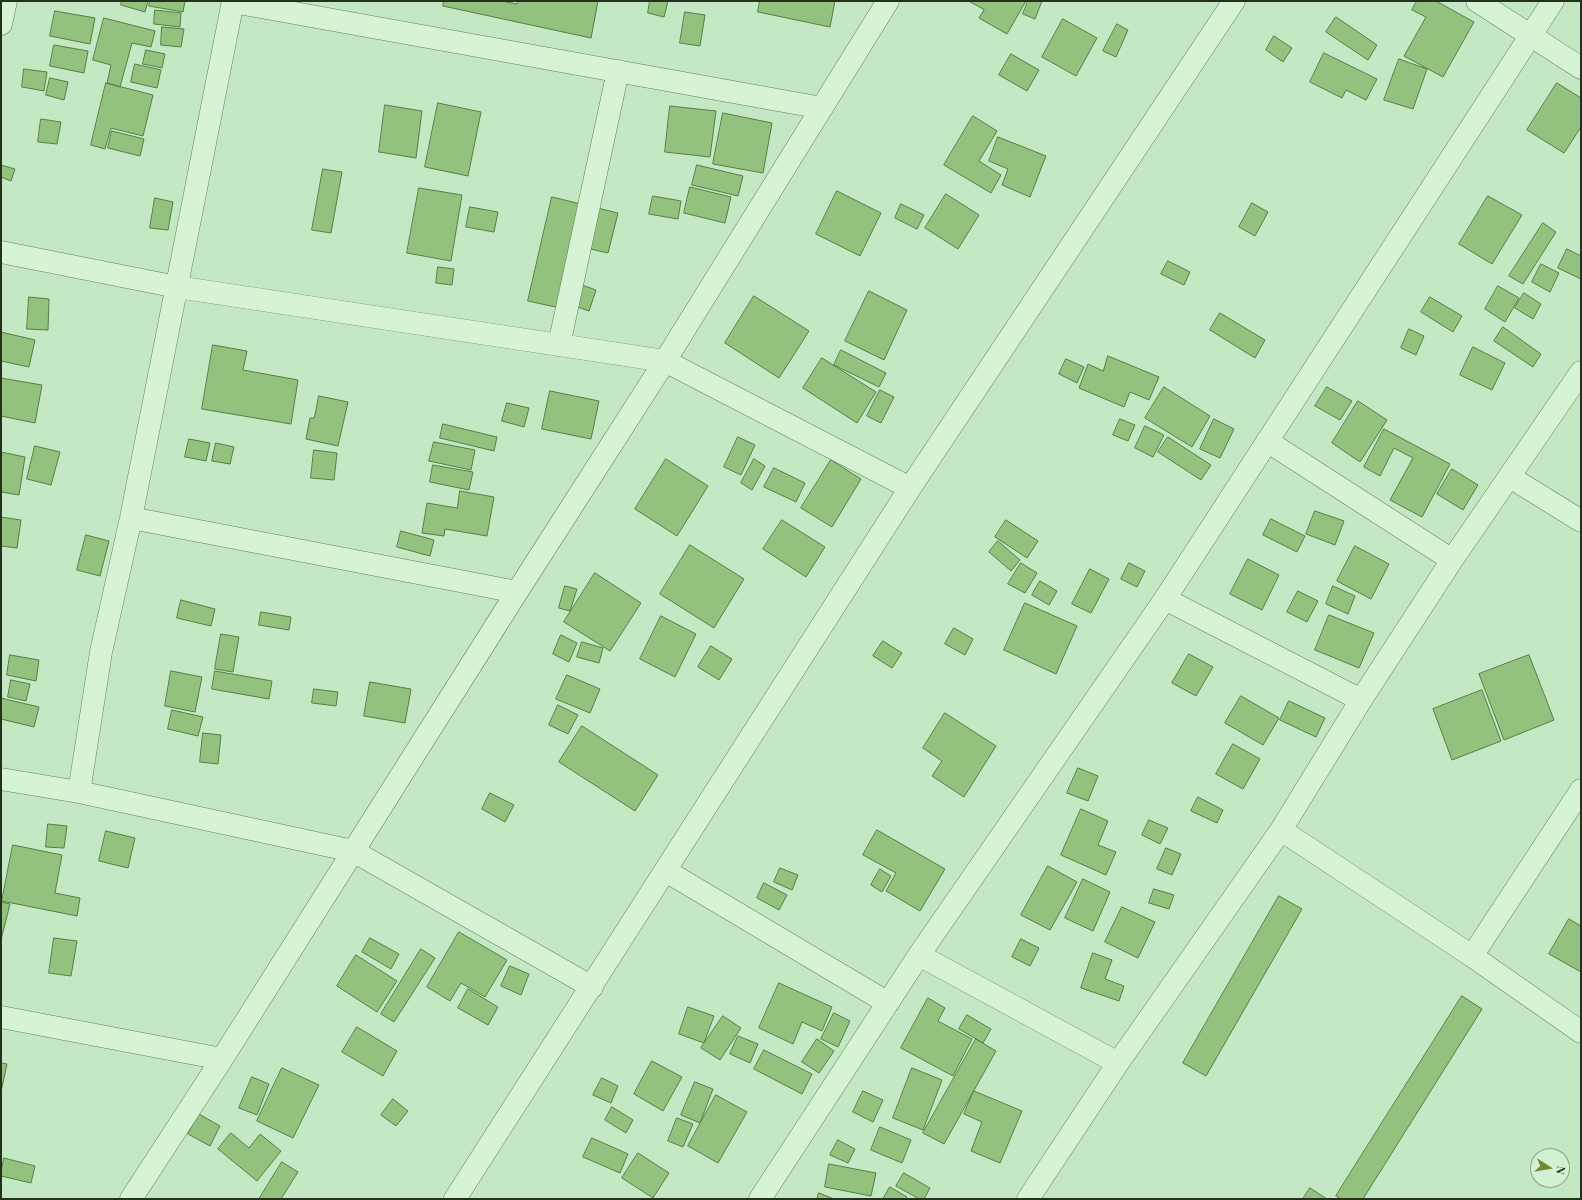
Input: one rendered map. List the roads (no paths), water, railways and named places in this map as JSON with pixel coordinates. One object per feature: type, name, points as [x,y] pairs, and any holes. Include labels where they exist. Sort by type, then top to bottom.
[{"type":"street","points":[[1,24],[6,1]]},
{"type":"street","points":[[79,792],[101,652],[177,287],[233,1],[822,108]]},
{"type":"street","points":[[131,1199],[222,1059],[516,592],[665,361],[888,1]]},
{"type":"street","points":[[454,1199],[592,987],[910,488],[1234,1]]},
{"type":"street","points":[[1477,1],[1581,68]]},
{"type":"street","points":[[760,1199],[919,955],[1165,599],[1553,1]]},
{"type":"street","points":[[559,345],[618,72]]},
{"type":"street","points":[[1,252],[177,287],[665,361],[910,488]]},
{"type":"street","points":[[1028,1199],[1118,1063],[1281,830],[1361,700],[1452,560],[1581,372]]},
{"type":"street","points":[[1267,441],[1452,560]]},
{"type":"street","points":[[1510,477],[1581,521]]},
{"type":"street","points":[[130,518],[516,592]]},
{"type":"street","points":[[1165,599],[1361,700]]},
{"type":"street","points":[[1,779],[79,792],[353,851],[592,987]]},
{"type":"street","points":[[1472,956],[1581,790]]},
{"type":"street","points":[[1281,830],[1472,956],[1581,1032]]},
{"type":"street","points":[[666,871],[888,1003]]},
{"type":"street","points":[[919,955],[1118,1063]]},
{"type":"street","points":[[1,1017],[222,1059]]}]
